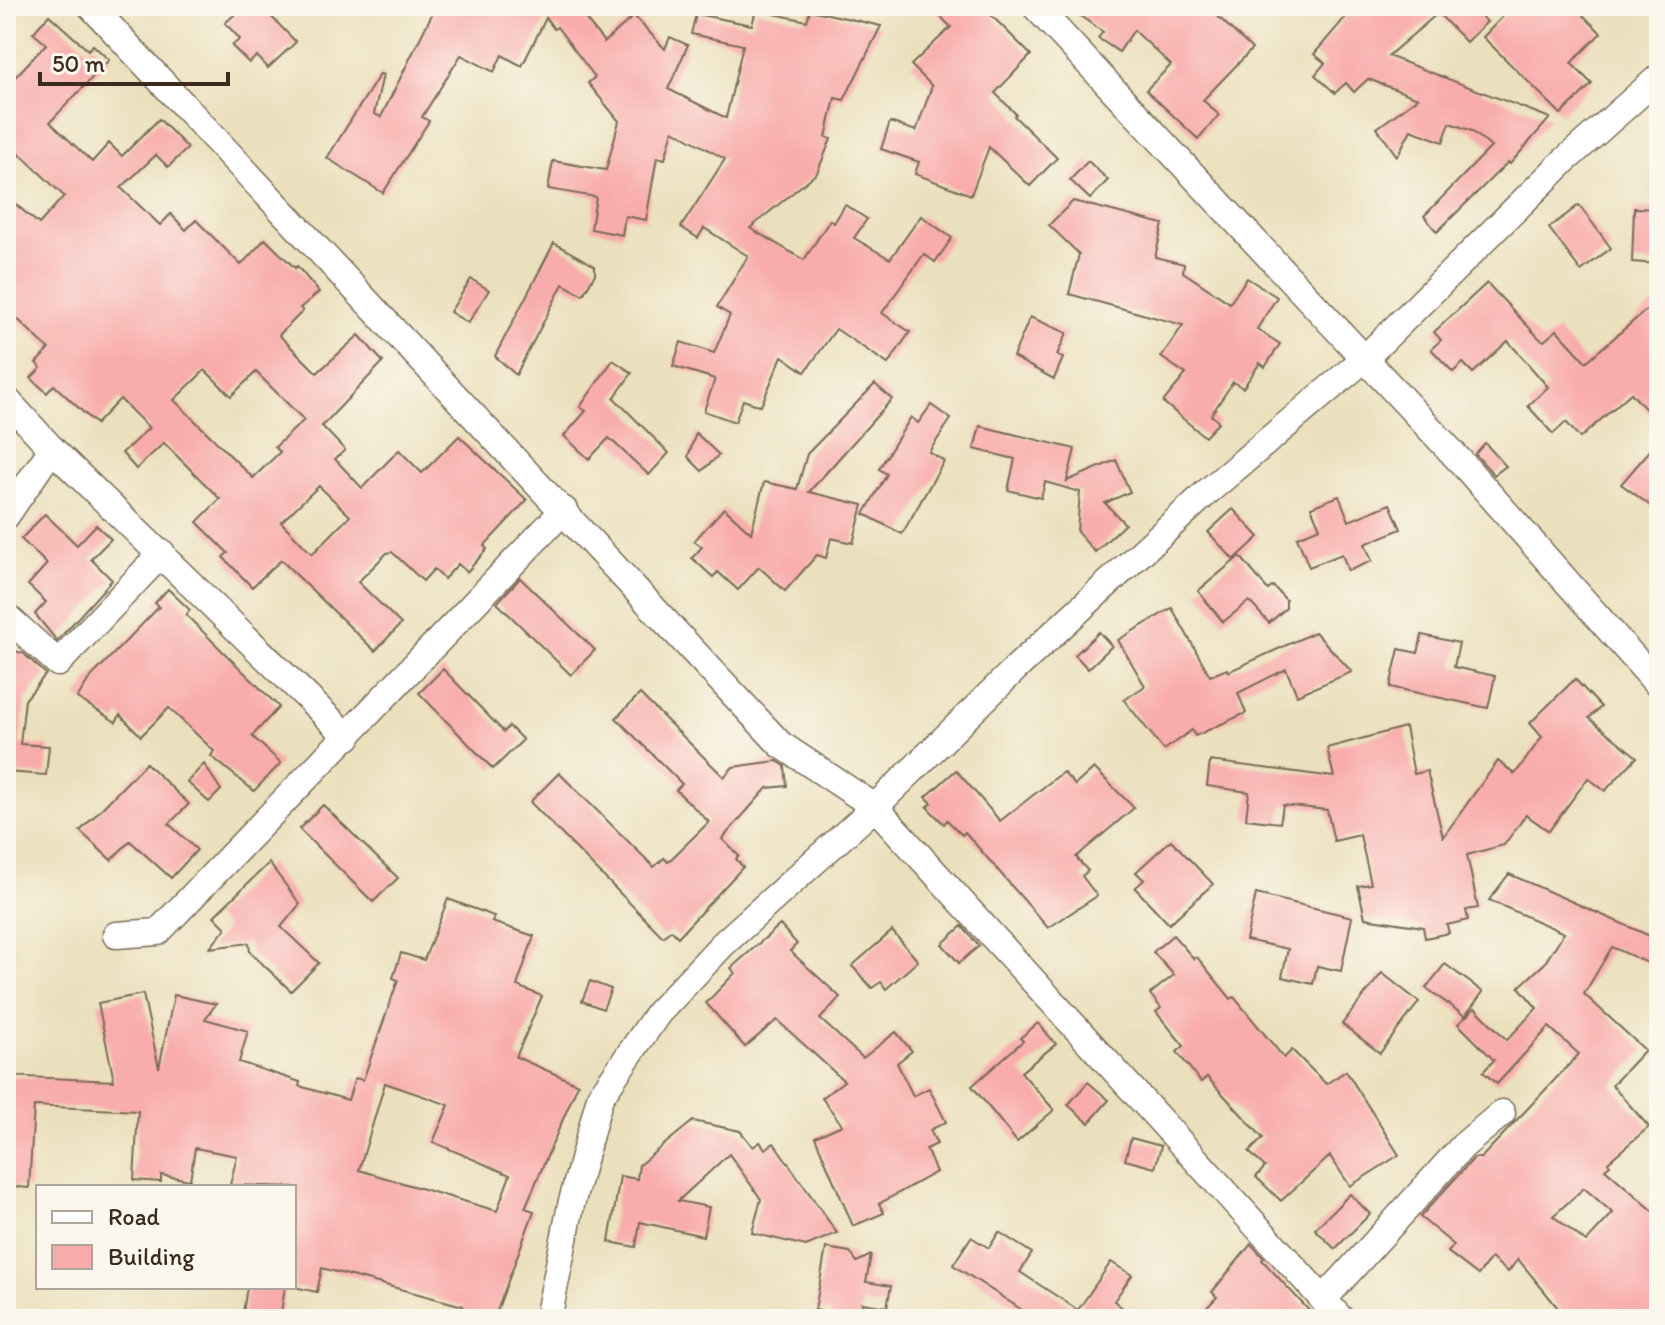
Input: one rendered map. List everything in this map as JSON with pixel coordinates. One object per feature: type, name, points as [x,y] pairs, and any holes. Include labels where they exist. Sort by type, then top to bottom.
[{"type":"street","points":[[91,6],[780,744],[875,807],[1332,1310],[1463,1146],[1502,1113]]},
{"type":"street","points":[[1035,6],[1473,475],[1659,686]]},
{"type":"street","points":[[548,1319],[571,1205],[600,1097],[658,1013],[723,944],[875,807],[1016,668],[1172,524],[1363,360],[1564,161],[1659,77]]},
{"type":"street","points":[[6,399],[52,449],[348,737]]},
{"type":"street","points":[[6,516],[52,449]]},
{"type":"street","points":[[116,935],[158,932],[564,510]]},
{"type":"street","points":[[6,616],[58,663],[162,553]]},
{"type":"building","points":[[244,6],[261,6],[296,42],[268,68],[257,56],[249,63],[232,46],[240,39],[225,23]]},
{"type":"building","points":[[436,6],[586,6],[579,11],[604,42],[634,16],[665,49],[670,37],[688,45],[668,89],[726,118],[743,45],[691,34],[696,14],[752,25],[756,10],[807,21],[810,10],[881,26],[844,100],[835,98],[826,137],[831,139],[817,173],[750,228],[804,260],[830,220],[834,223],[845,205],[867,219],[854,238],[890,259],[921,216],[952,238],[935,262],[924,254],[882,313],[910,332],[888,364],[836,329],[805,372],[782,356],[761,406],[743,400],[735,422],[704,411],[715,379],[673,366],[681,342],[714,353],[730,315],[717,307],[748,256],[704,228],[698,238],[681,227],[725,159],[673,130],[665,159],[657,157],[646,220],[625,216],[622,235],[591,229],[596,197],[548,189],[553,161],[606,170],[619,121],[588,83],[595,77],[557,27],[554,29],[546,18],[522,66],[502,55],[494,72],[461,55],[422,117],[429,121],[383,193],[327,158],[380,74],[383,75],[374,114],[381,117]]},
{"type":"building","points":[[930,6],[982,6],[1031,55],[995,93],[1057,158],[1030,186],[989,147],[971,195],[915,174],[919,162],[881,149],[890,122],[916,131],[932,86],[911,65],[951,27]]},
{"type":"building","points":[[1066,6],[1207,6],[1252,49],[1203,100],[1219,115],[1198,139],[1146,90],[1171,65],[1134,30],[1119,52],[1098,38],[1103,32]]},
{"type":"building","points":[[1355,6],[1471,6],[1487,22],[1466,42],[1438,13],[1388,56],[1550,118],[1510,164],[1508,162],[1437,232],[1424,216],[1491,147],[1472,131],[1450,123],[1443,142],[1411,130],[1397,156],[1377,128],[1418,98],[1368,79],[1354,92],[1346,83],[1335,93],[1315,75],[1325,63],[1314,54]]},
{"type":"building","points":[[1513,6],[1574,6],[1601,33],[1571,63],[1592,84],[1561,114],[1483,37]]},
{"type":"building","points":[[49,15],[88,50],[93,45],[109,60],[50,122],[92,162],[109,143],[122,156],[159,119],[188,148],[168,167],[156,155],[121,188],[160,225],[171,214],[186,230],[196,220],[241,265],[265,239],[295,268],[297,266],[319,292],[300,308],[303,311],[279,335],[317,373],[359,335],[383,362],[322,426],[345,450],[335,459],[362,488],[399,450],[422,473],[459,436],[527,500],[484,546],[487,549],[467,572],[458,564],[444,579],[434,569],[423,581],[392,552],[387,553],[358,582],[401,624],[375,651],[281,560],[252,587],[223,557],[228,553],[197,522],[220,499],[164,443],[136,469],[122,453],[149,428],[120,399],[96,424],[54,385],[47,393],[31,378],[41,368],[36,363],[49,349],[6,308],[6,196],[39,224],[64,196],[20,154],[6,169],[6,87],[46,44],[33,33]],"holes":[[[205,370],[231,396],[256,372],[304,420],[275,447],[280,452],[253,478],[174,400]],[[319,486],[350,516],[312,554],[281,522]]]},
{"type":"building","points":[[1088,161],[1108,180],[1090,199],[1070,180]]},
{"type":"building","points":[[1073,201],[1163,224],[1155,257],[1184,264],[1183,272],[1230,303],[1247,278],[1277,297],[1257,329],[1280,344],[1265,367],[1260,363],[1243,388],[1233,382],[1211,415],[1219,422],[1205,437],[1163,402],[1186,374],[1161,357],[1183,325],[1069,294],[1079,254],[1049,225]]},
{"type":"building","points":[[1579,205],[1611,248],[1581,271],[1549,228]]},
{"type":"building","points":[[1634,208],[1659,209],[1659,264],[1632,262]]},
{"type":"building","points":[[554,243],[595,266],[595,274],[583,295],[563,284],[516,375],[495,356]]},
{"type":"building","points":[[471,279],[489,290],[468,323],[450,312]]},
{"type":"building","points":[[1487,283],[1539,338],[1544,341],[1557,330],[1586,362],[1659,299],[1659,424],[1631,393],[1580,438],[1566,422],[1553,434],[1528,406],[1548,387],[1508,341],[1473,373],[1463,363],[1453,372],[1431,349],[1441,340],[1434,332]]},
{"type":"building","points":[[1030,317],[1067,333],[1057,355],[1063,358],[1054,379],[1013,357]]},
{"type":"building","points":[[613,360],[632,373],[614,398],[669,453],[649,475],[609,438],[589,459],[564,436],[586,411],[580,407]]},
{"type":"building","points":[[875,384],[892,399],[809,492],[863,505],[853,543],[831,538],[826,558],[817,555],[785,591],[759,567],[738,590],[718,572],[713,577],[692,558],[702,547],[694,541],[724,508],[751,533],[764,482],[797,489],[807,454]]},
{"type":"building","points":[[931,405],[951,419],[929,452],[944,461],[902,534],[864,514],[887,474],[879,469],[911,417],[918,423]]},
{"type":"building","points":[[980,426],[1075,449],[1067,481],[1116,460],[1130,492],[1105,503],[1125,524],[1095,552],[1077,532],[1080,492],[1045,482],[1041,498],[1008,490],[1015,459],[974,449]]},
{"type":"building","points":[[696,433],[719,455],[702,471],[688,457]]},
{"type":"building","points":[[1659,440],[1659,512],[1621,484]]},
{"type":"building","points":[[1485,443],[1506,466],[1494,475],[1475,454]]},
{"type":"building","points":[[1339,496],[1349,521],[1390,504],[1401,529],[1365,544],[1372,561],[1348,571],[1342,554],[1309,567],[1297,537],[1320,528],[1311,507]]},
{"type":"building","points":[[1233,509],[1259,537],[1234,560],[1208,532]]},
{"type":"building","points":[[45,514],[77,545],[96,525],[111,539],[91,559],[112,580],[57,641],[35,614],[46,602],[28,585],[47,564],[21,539]]},
{"type":"building","points":[[1240,556],[1268,590],[1273,586],[1286,600],[1286,608],[1269,623],[1249,601],[1223,622],[1198,591]]},
{"type":"building","points":[[520,578],[595,650],[571,675],[497,603]]},
{"type":"building","points":[[168,589],[190,610],[186,615],[279,707],[252,736],[281,763],[254,791],[211,756],[214,751],[169,708],[141,736],[120,715],[116,722],[77,698],[89,679],[159,607],[155,603]]},
{"type":"building","points":[[1172,608],[1210,676],[1227,669],[1228,672],[1315,632],[1352,672],[1297,695],[1286,669],[1238,693],[1246,713],[1195,736],[1192,730],[1164,750],[1124,700],[1145,686],[1118,640]]},
{"type":"building","points":[[1099,632],[1112,646],[1088,669],[1075,655]]},
{"type":"building","points":[[1422,635],[1459,643],[1454,667],[1495,676],[1488,708],[1390,687],[1399,649],[1418,653]]},
{"type":"building","points":[[6,649],[23,653],[46,674],[25,700],[20,744],[49,746],[46,775],[6,772]]},
{"type":"building","points":[[443,669],[504,732],[509,726],[523,740],[493,769],[419,693]]},
{"type":"building","points":[[1575,679],[1601,707],[1589,718],[1637,757],[1605,791],[1588,778],[1549,831],[1526,815],[1504,845],[1467,855],[1478,908],[1466,910],[1468,920],[1447,925],[1449,933],[1425,938],[1423,927],[1365,918],[1358,886],[1371,884],[1360,835],[1334,841],[1327,810],[1283,805],[1280,823],[1246,819],[1249,792],[1207,786],[1210,761],[1334,777],[1327,748],[1405,727],[1414,774],[1427,771],[1443,837],[1498,761],[1515,774],[1542,737],[1530,723]]},
{"type":"building","points":[[640,694],[724,777],[733,767],[777,761],[785,766],[787,786],[767,788],[722,839],[739,856],[736,859],[743,867],[678,937],[671,930],[663,937],[530,802],[559,773],[654,867],[664,858],[668,862],[709,822],[676,790],[682,784],[616,718]]},
{"type":"building","points":[[146,763],[189,804],[169,824],[197,850],[171,878],[130,841],[111,860],[80,831]]},
{"type":"building","points":[[204,764],[221,790],[209,802],[187,782]]},
{"type":"building","points":[[1094,768],[1134,808],[1076,857],[1088,871],[1082,876],[1097,896],[1048,928],[965,832],[962,835],[947,820],[944,824],[927,807],[932,803],[926,797],[956,770],[1000,821],[1063,772],[1075,785]]},
{"type":"building","points":[[323,805],[398,878],[373,902],[299,829]]},
{"type":"building","points":[[1171,840],[1213,884],[1169,924],[1135,888],[1144,880],[1136,872]]},
{"type":"building","points":[[269,863],[300,904],[281,927],[319,963],[291,991],[250,952],[249,943],[210,948],[226,928],[214,916]]},
{"type":"building","points":[[1509,874],[1659,940],[1659,968],[1612,947],[1584,994],[1645,1050],[1612,1085],[1649,1127],[1608,1162],[1610,1165],[1605,1169],[1659,1216],[1659,1319],[1567,1319],[1518,1259],[1508,1272],[1491,1258],[1478,1275],[1448,1252],[1454,1245],[1420,1217],[1474,1158],[1481,1158],[1579,1054],[1549,1027],[1497,1084],[1483,1072],[1494,1060],[1458,1024],[1475,1008],[1507,1040],[1537,1008],[1519,987],[1544,964],[1564,933],[1489,900]],"holes":[[[1584,1188],[1613,1213],[1586,1242],[1553,1216]]]},
{"type":"building","points":[[1256,894],[1352,917],[1341,971],[1317,966],[1313,984],[1282,977],[1288,949],[1246,940]]},
{"type":"building","points":[[448,899],[494,916],[492,922],[534,936],[517,986],[542,996],[516,1057],[578,1084],[525,1208],[534,1211],[494,1319],[472,1319],[460,1314],[463,1306],[322,1268],[317,1292],[296,1287],[296,1185],[230,1185],[237,1156],[195,1148],[190,1180],[161,1175],[161,1182],[134,1180],[138,1111],[34,1106],[29,1188],[6,1186],[6,1076],[114,1081],[98,1003],[143,994],[159,1068],[174,995],[216,1004],[205,1019],[248,1031],[239,1062],[300,1082],[299,1086],[348,1100],[355,1078],[363,1080],[398,980],[393,978],[401,953],[424,960]],"holes":[[[385,1083],[449,1105],[433,1142],[510,1175],[497,1211],[359,1170]]]},
{"type":"building","points":[[780,925],[797,944],[790,951],[840,997],[820,1019],[863,1058],[896,1032],[912,1051],[897,1063],[913,1096],[929,1088],[946,1122],[930,1130],[937,1144],[926,1149],[936,1172],[879,1204],[884,1213],[853,1226],[815,1137],[842,1125],[822,1098],[844,1081],[777,1020],[745,1047],[706,1003],[735,973],[731,968]]},
{"type":"building","points":[[962,926],[979,946],[959,963],[942,944]]},
{"type":"building","points":[[892,931],[918,961],[886,989],[881,982],[872,988],[852,966]]},
{"type":"building","points":[[1173,935],[1194,959],[1197,957],[1231,999],[1234,997],[1284,1058],[1292,1050],[1326,1084],[1346,1071],[1399,1155],[1350,1186],[1330,1156],[1281,1201],[1256,1177],[1265,1167],[1249,1152],[1263,1138],[1207,1077],[1201,1082],[1177,1052],[1184,1046],[1156,1012],[1161,1008],[1150,994],[1174,975],[1153,952]]},
{"type":"building","points":[[1445,964],[1483,992],[1465,1016],[1426,988]]},
{"type":"building","points":[[1382,973],[1419,1002],[1380,1053],[1342,1024]]},
{"type":"building","points":[[590,981],[611,989],[603,1009],[582,1001]]},
{"type":"building","points":[[1038,1023],[1056,1044],[1021,1072],[1054,1110],[1017,1142],[972,1086],[1023,1041],[1020,1038]]},
{"type":"building","points":[[1088,1082],[1109,1100],[1089,1123],[1068,1105]]},
{"type":"building","points":[[693,1121],[740,1131],[753,1147],[760,1142],[765,1149],[774,1143],[837,1233],[806,1246],[752,1233],[761,1199],[729,1154],[678,1201],[709,1207],[703,1236],[640,1222],[636,1247],[609,1242],[620,1176],[637,1179],[639,1165]]},
{"type":"building","points":[[1131,1138],[1161,1146],[1155,1168],[1125,1160]]},
{"type":"building","points":[[1350,1194],[1370,1214],[1335,1249],[1315,1229]]},
{"type":"building","points":[[999,1232],[1032,1253],[1020,1272],[1078,1310],[1111,1262],[1132,1275],[1114,1301],[1136,1319],[1036,1319],[953,1265],[971,1237],[989,1248]]},
{"type":"building","points":[[1251,1244],[1317,1319],[1196,1319],[1217,1297],[1212,1292]]},
{"type":"building","points":[[826,1248],[850,1252],[857,1262],[871,1255],[866,1282],[891,1286],[887,1307],[862,1303],[859,1319],[830,1319],[831,1313],[815,1310]]},
{"type":"building","points":[[247,1289],[285,1289],[280,1319],[242,1319]]}]
